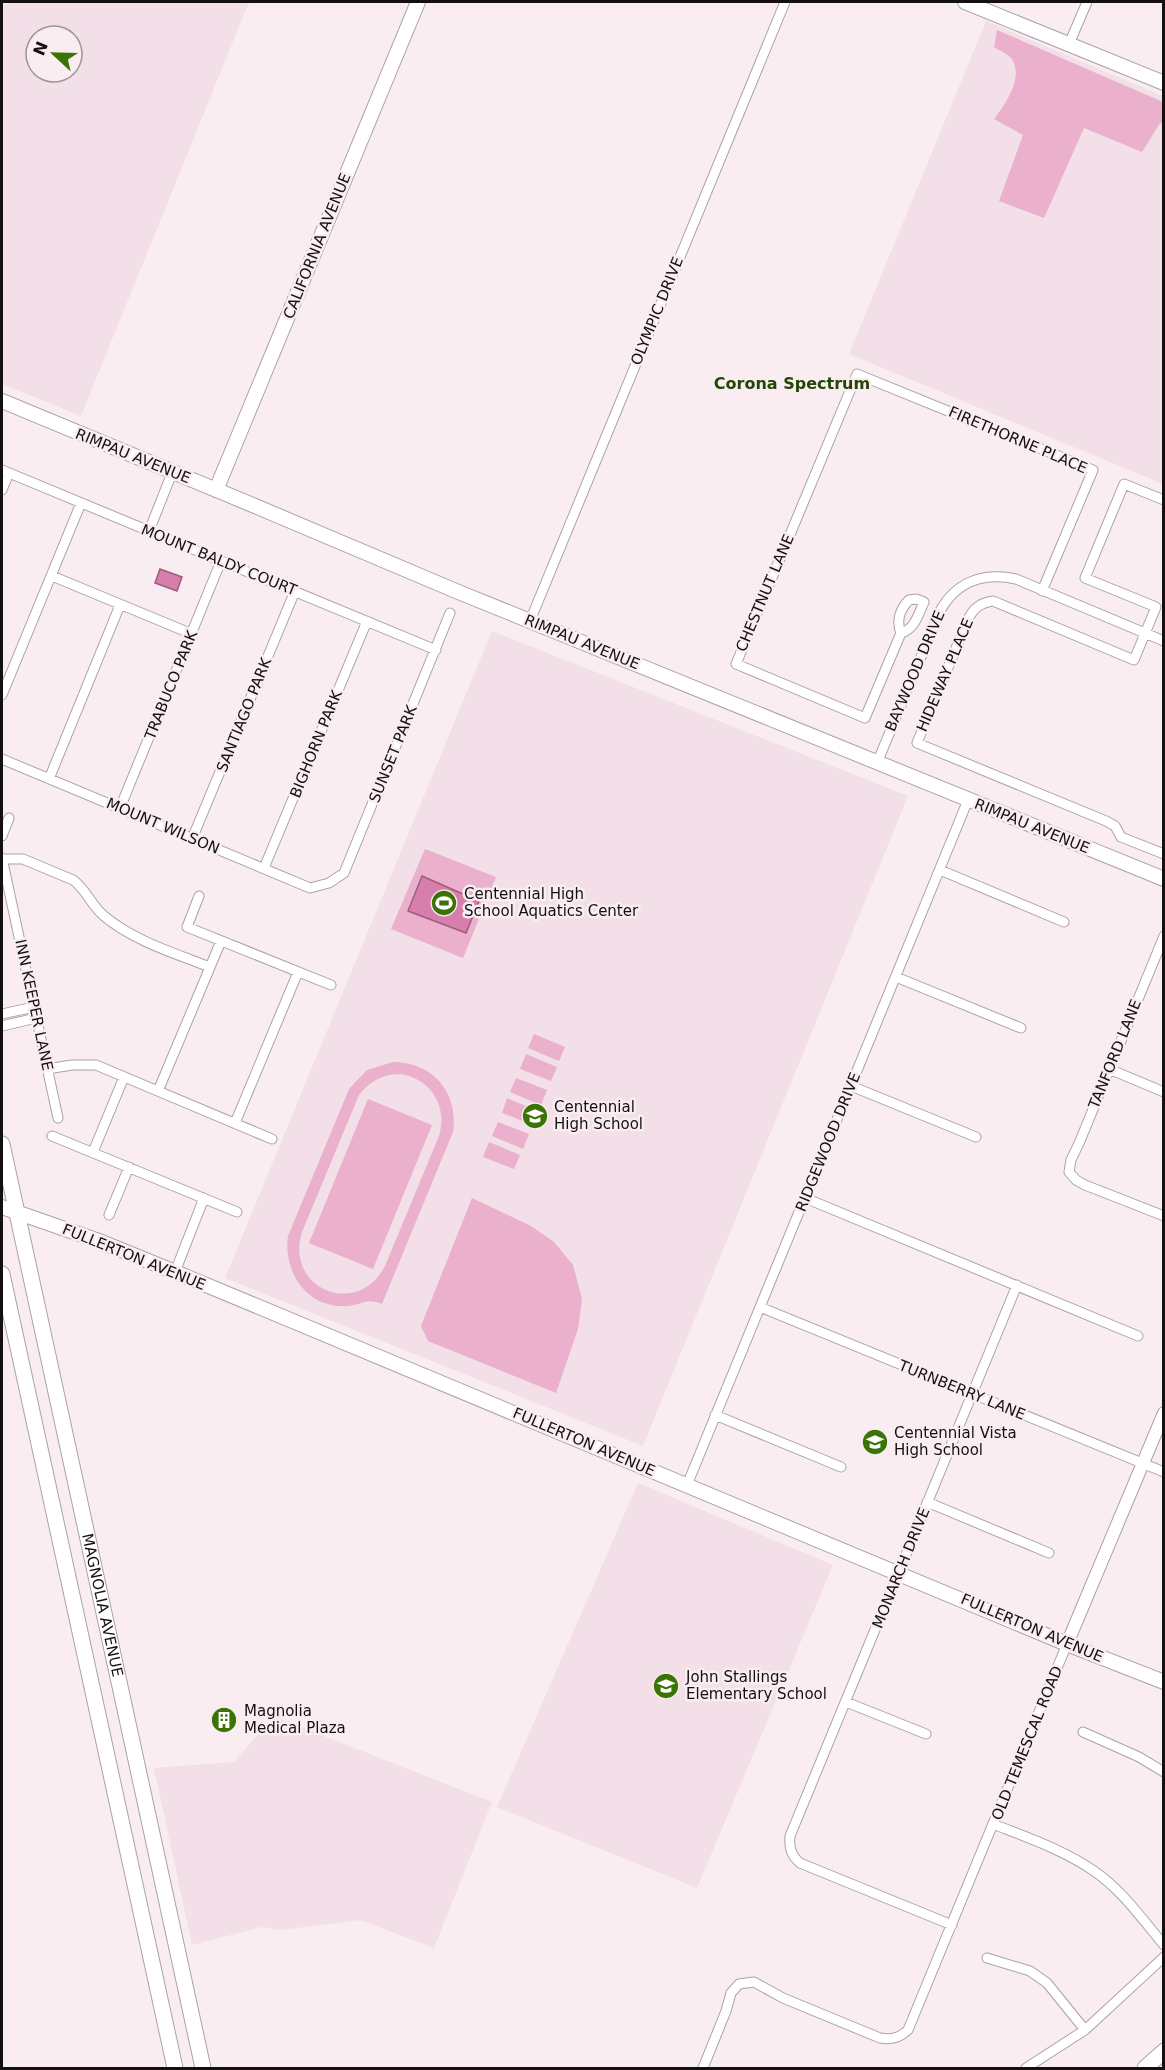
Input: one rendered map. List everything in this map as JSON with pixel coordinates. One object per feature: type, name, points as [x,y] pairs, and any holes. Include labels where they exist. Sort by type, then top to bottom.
[{"type":"main road","name":"CALIFORNIA AVENUE","points":[[216,490],[418,2]]},
{"type":"main road","points":[[965,2],[1164,83]]},
{"type":"main road","name":"RIMPAU AVENUE","points":[[2,401],[530,621],[1164,879]]},
{"type":"main road","name":"MAGNOLIA AVENUE","points":[[2,1144],[9,1209],[56,1396],[203,2068]]},
{"type":"main road","name":"FULLERTON AVENUE","points":[[9,1209],[174,1272],[899,1572],[1067,1644],[1164,1682]]},
{"type":"main road","name":"MAGNOLIA AVENUE","points":[[2,1274],[175,2068]]},
{"type":"main road","points":[[30,1401],[56,1396]]},
{"type":"main road","points":[[109,1763],[135,1757]]},
{"type":"main road","points":[[1144,2068],[1164,2050]]},
{"type":"street","name":"OLYMPIC DRIVE","points":[[530,621],[785,2]]},
{"type":"street","points":[[1069,44],[1087,2]]},
{"type":"street","name":"FIRETHORNE PLACE","points":[[857,374],[1093,470],[1042,591]]},
{"type":"street","name":"CHESTNUT LANE","points":[[857,374],[736,664],[865,718],[900,633],[897,625],[905,604],[909,600],[916,599],[924,602],[914,624],[908,631],[900,633]]},
{"type":"street","points":[[2,490],[5,472]]},
{"type":"street","name":"MOUNT BALDY COURT","points":[[5,472],[436,650]]},
{"type":"street","points":[[149,531],[172,473]]},
{"type":"street","points":[[1145,633],[1156,607],[1085,578],[1124,484],[1164,500]]},
{"type":"street","points":[[2,695],[81,503]]},
{"type":"street","name":"TRABUCO PARK","points":[[120,808],[221,561]]},
{"type":"street","points":[[52,576],[192,634]]},
{"type":"street","name":"BAYWOOD DRIVE","points":[[876,763],[940,611],[946,600],[959,587],[968,582],[996,576],[1016,579],[1164,641]]},
{"type":"street","name":"SANTIAGO PARK","points":[[192,839],[295,591]]},
{"type":"street","name":"HIDEWAY PLACE","points":[[1145,633],[1134,660],[993,601],[980,604],[973,610],[968,620],[917,743],[1106,821],[1115,826],[1121,837],[1164,854]]},
{"type":"street","points":[[924,602],[940,611]]},
{"type":"street","points":[[49,779],[120,605]]},
{"type":"street","name":"SUNSET PARK","points":[[324,885],[344,873],[450,613]]},
{"type":"street","name":"BIGHORN PARK","points":[[264,868],[367,621]]},
{"type":"street","name":"MOUNT WILSON","points":[[2,759],[310,888],[324,885]]},
{"type":"street","name":"RIDGEWOOD DRIVE","points":[[687,1485],[968,800]]},
{"type":"street","points":[[2,836],[9,818]]},
{"type":"street","points":[[2,858],[23,859],[73,880],[80,885],[102,914],[126,932],[210,967]]},
{"type":"street","name":"INN KEEPER LANE","points":[[2,858],[58,1118]]},
{"type":"street","points":[[940,870],[1064,922]]},
{"type":"street","points":[[199,896],[187,927],[331,985]]},
{"type":"street","name":"TANFORD LANE","points":[[1164,936],[1071,1160],[1069,1172],[1085,1185],[1164,1216]]},
{"type":"street","points":[[159,1091],[221,941]]},
{"type":"street","points":[[1153,959],[1164,964]]},
{"type":"street","points":[[235,1123],[298,972]]},
{"type":"street","points":[[896,977],[1021,1028]]},
{"type":"street","points":[[2,1014],[34,1007]]},
{"type":"street","points":[[2,1026],[36,1018]]},
{"type":"street","points":[[47,1069],[84,1064],[96,1065],[272,1139]]},
{"type":"street","points":[[1109,1069],[1164,1092]]},
{"type":"street","points":[[93,1152],[124,1077]]},
{"type":"street","points":[[851,1086],[976,1137]]},
{"type":"street","points":[[52,1136],[237,1212]]},
{"type":"street","points":[[109,1215],[129,1167]]},
{"type":"street","points":[[174,1272],[204,1198]]},
{"type":"street","points":[[805,1198],[1138,1336]]},
{"type":"street","name":"MONARCH DRIVE","points":[[952,1925],[800,1863],[791,1852],[790,1836],[1017,1285]]},
{"type":"street","name":"TURNBERRY LANE","points":[[760,1307],[1164,1472]]},
{"type":"street","name":"OLD TEMESCAL ROAD","points":[[703,2068],[726,2011],[731,1992],[739,1984],[754,1982],[783,1998],[880,2038],[891,2040],[908,2030],[1164,1413]]},
{"type":"street","points":[[716,1415],[841,1467]]},
{"type":"street","points":[[927,1502],[1049,1553]]},
{"type":"street","points":[[846,1702],[926,1734]]},
{"type":"street","points":[[1083,1732],[1139,1757],[1164,1772]]},
{"type":"street","points":[[993,1824],[1094,1870],[1126,1899],[1164,1945]]},
{"type":"street","points":[[1026,2068],[1085,2030],[1164,1957]]},
{"type":"street","points":[[987,1958],[1030,1971],[1047,1983],[1085,2030]]},
{"type":"shaded area","points":[[11,2],[249,2],[81,416],[2,384],[2,5]]},
{"type":"shaded area","points":[[986,21],[1163,96],[1163,484],[849,354]]},
{"type":"shaded area","points":[[997,30],[1163,102],[1163,124],[1160,123],[1142,152],[1084,128],[1044,218],[999,201],[1023,135],[994,119],[1012,90],[1016,73],[1011,58],[994,47]]},
{"type":"shaded area","points":[[160,569],[182,577],[177,591],[155,583]]},
{"type":"shaded area","name":"Centennial High School","points":[[492,631],[908,796],[643,1446],[225,1278]]},
{"type":"shaded area","name":"Centennial High School Aquatics Center","points":[[425,849],[496,877],[463,958],[391,929]]},
{"type":"shaded area","points":[[422,876],[479,901],[466,933],[408,911]]},
{"type":"shaded area","points":[[534,1034],[565,1047],[559,1061],[528,1048]]},
{"type":"shaded area","points":[[526,1054],[557,1067],[551,1081],[520,1069]]},
{"type":"shaded area","points":[[393,1062],[420,1067],[431,1074],[447,1092],[452,1104],[453,1132],[382,1304],[368,1301],[346,1306],[332,1305],[320,1301],[300,1286],[289,1263],[288,1236],[349,1089],[367,1070]],"holes":[[[394,1074],[412,1077],[429,1088],[435,1096],[441,1114],[439,1136],[385,1266],[373,1282],[358,1291],[342,1294],[327,1290],[313,1282],[304,1269],[299,1252],[302,1232],[359,1095],[372,1082],[383,1077]]]},
{"type":"shaded area","points":[[516,1078],[547,1090],[541,1105],[510,1092]]},
{"type":"shaded area","points":[[507,1098],[538,1111],[533,1125],[502,1113]]},
{"type":"shaded area","points":[[368,1099],[432,1125],[373,1269],[309,1243]]},
{"type":"shaded area","points":[[498,1122],[529,1134],[523,1149],[492,1136]]},
{"type":"shaded area","points":[[489,1142],[520,1155],[514,1169],[483,1157]]},
{"type":"shaded area","points":[[472,1198],[531,1226],[554,1242],[573,1265],[582,1299],[578,1329],[556,1393],[428,1341],[421,1326]]},
{"type":"shaded area","name":"John Stallings Elementary School","points":[[638,1483],[833,1565],[697,1888],[497,1807]]},
{"type":"shaded area","points":[[278,1718],[492,1802],[434,1948],[360,1920],[281,1930],[262,1927],[192,1945],[154,1768],[234,1762],[259,1733]]},
{"type":"place","name":"Centennial High School Aquatics Center","points":[[444,903]]},
{"type":"place","name":"Centennial High School","points":[[535,1116]]},
{"type":"place","name":"Centennial Vista High School","points":[[875,1442]]},
{"type":"place","name":"John Stallings Elementary School","points":[[666,1686]]},
{"type":"place","name":"Magnolia Medical Plaza","points":[[224,1720]]},
{"type":"district","name":"Corona Spectrum","points":[[792,383]]}]
